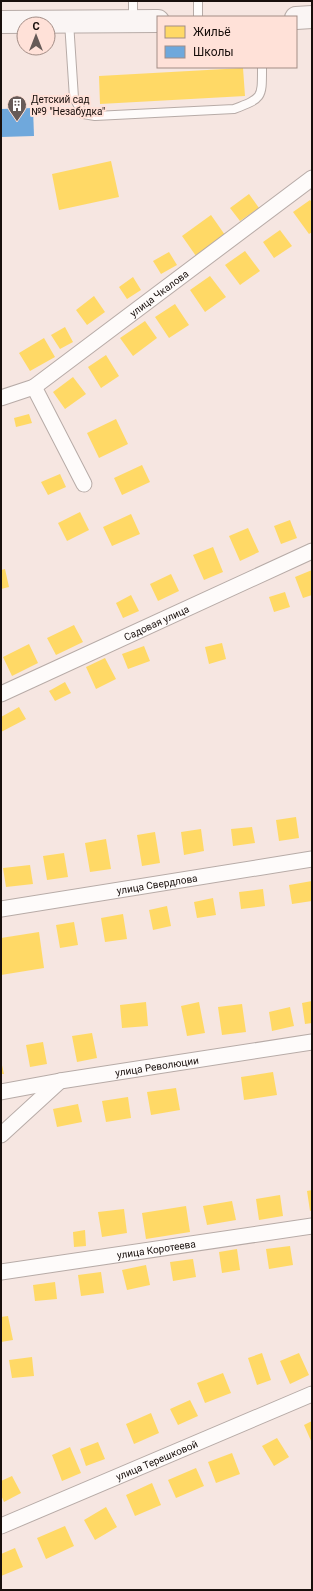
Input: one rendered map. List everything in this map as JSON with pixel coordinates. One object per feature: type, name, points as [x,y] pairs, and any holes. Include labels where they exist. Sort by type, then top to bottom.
[{"type":"main road","points":[[1,22],[69,22],[133,11],[157,21]]},
{"type":"main road","points":[[297,18],[312,17]]},
{"type":"street","name":"улица Чкалова","points":[[1,398],[34,387],[312,178]]},
{"type":"street","points":[[34,387],[84,484]]},
{"type":"street","name":"Садовая улица","points":[[1,694],[312,551]]},
{"type":"street","name":"улица Свердлова","points":[[1,909],[312,859]]},
{"type":"street","name":"улица Революции","points":[[1,1092],[60,1081],[312,1042]]},
{"type":"street","points":[[1,1135],[60,1081]]},
{"type":"street","name":"улица Коротеева","points":[[1,1272],[312,1226]]},
{"type":"street","name":"улица Терешковой","points":[[1,1526],[312,1394]]},
{"type":"lane","points":[[198,1],[198,16]]},
{"type":"lane","points":[[69,22],[74,98],[83,114],[95,116],[234,109],[255,101],[262,91],[262,68]]},
{"type":"building: Жильё","points":[[243,68],[245,96],[100,104],[99,76]]},
{"type":"building: Жильё","points":[[111,161],[119,197],[59,210],[52,174]]},
{"type":"building: Жильё","points":[[249,194],[259,208],[240,221],[230,208]]},
{"type":"building: Жильё","points":[[310,200],[312,202],[312,232],[309,234],[293,212]]},
{"type":"building: Жильё","points":[[211,215],[225,235],[196,256],[182,236]]},
{"type":"building: Жильё","points":[[280,230],[292,246],[274,258],[263,242]]},
{"type":"building: Жильё","points":[[245,251],[260,271],[240,285],[225,265]]},
{"type":"building: Жильё","points":[[169,252],[177,265],[161,274],[153,261]]},
{"type":"building: Жильё","points":[[210,276],[226,297],[205,312],[190,290]]},
{"type":"building: Жильё","points":[[133,277],[141,290],[127,299],[119,287]]},
{"type":"building: Жильё","points":[[94,296],[105,312],[87,325],[76,310]]},
{"type":"building: Жильё","points":[[175,304],[189,325],[169,338],[155,317]]},
{"type":"building: Жильё","points":[[145,321],[157,338],[133,356],[120,338]]},
{"type":"building: Жильё","points":[[65,327],[73,342],[60,349],[51,335]]},
{"type":"building: Жильё","points":[[44,338],[55,357],[30,371],[19,353]]},
{"type":"building: Жильё","points":[[106,355],[119,376],[101,388],[88,367]]},
{"type":"building: Жильё","points":[[73,377],[86,394],[65,409],[53,392]]},
{"type":"building: Жильё","points":[[29,414],[32,423],[16,427],[14,418]]},
{"type":"building: Жильё","points":[[116,419],[128,444],[99,458],[87,433]]},
{"type":"building: Жильё","points":[[142,465],[150,482],[122,495],[114,478]]},
{"type":"building: Жильё","points":[[60,474],[66,487],[48,495],[41,482]]},
{"type":"building: Жильё","points":[[80,512],[89,530],[67,541],[58,523]]},
{"type":"building: Жильё","points":[[131,514],[140,534],[112,546],[103,527]]},
{"type":"building: Жильё","points":[[290,520],[297,538],[281,544],[274,526]]},
{"type":"building: Жильё","points":[[248,528],[259,552],[240,561],[229,536]]},
{"type":"building: Жильё","points":[[213,547],[223,572],[204,580],[193,555]]},
{"type":"building: Жильё","points":[[5,569],[9,587],[1,589],[1,570]]},
{"type":"building: Жильё","points":[[312,570],[312,595],[303,598],[295,577]]},
{"type":"building: Жильё","points":[[171,574],[179,591],[158,601],[150,584]]},
{"type":"building: Жильё","points":[[285,592],[290,607],[274,612],[269,597]]},
{"type":"building: Жильё","points":[[131,595],[139,611],[123,618],[116,603]]},
{"type":"building: Жильё","points":[[74,625],[83,642],[56,655],[47,638]]},
{"type":"building: Жильё","points":[[222,643],[226,659],[209,664],[205,647]]},
{"type":"building: Жильё","points":[[29,644],[38,663],[12,676],[3,657]]},
{"type":"building: Жильё","points":[[144,646],[150,661],[128,669],[122,654]]},
{"type":"building: Жильё","points":[[105,658],[116,679],[96,689],[86,667]]},
{"type":"building: Жильё","points":[[65,682],[71,693],[55,701],[49,691]]},
{"type":"building: Жильё","points":[[19,707],[26,719],[1,732],[1,717]]},
{"type":"building: Жильё","points":[[296,817],[299,838],[279,841],[276,820]]},
{"type":"building: Жильё","points":[[252,827],[255,843],[233,846],[231,829]]},
{"type":"building: Жильё","points":[[201,829],[204,851],[184,855],[181,832]]},
{"type":"building: Жильё","points":[[155,832],[160,863],[142,866],[137,835]]},
{"type":"building: Жильё","points":[[106,839],[111,869],[90,872],[85,843]]},
{"type":"building: Жильё","points":[[64,853],[68,877],[47,880],[43,856]]},
{"type":"building: Жильё","points":[[30,865],[33,884],[6,887],[3,868]]},
{"type":"building: Жильё","points":[[312,881],[312,901],[292,904],[289,885]]},
{"type":"building: Жильё","points":[[263,889],[265,906],[241,909],[239,892]]},
{"type":"building: Жильё","points":[[213,898],[216,915],[197,918],[194,902]]},
{"type":"building: Жильё","points":[[167,906],[171,926],[153,930],[149,910]]},
{"type":"building: Жильё","points":[[123,914],[127,939],[105,942],[101,918]]},
{"type":"building: Жильё","points":[[74,922],[78,945],[60,948],[56,925]]},
{"type":"building: Жильё","points":[[39,932],[44,968],[1,975],[1,938]]},
{"type":"building: Жильё","points":[[312,1001],[312,1023],[305,1024],[302,1003]]},
{"type":"building: Жильё","points":[[146,1002],[148,1026],[122,1028],[120,1005]]},
{"type":"building: Жильё","points":[[199,1002],[205,1033],[187,1036],[181,1006]]},
{"type":"building: Жильё","points":[[242,1004],[246,1032],[222,1035],[218,1007]]},
{"type":"building: Жильё","points":[[290,1007],[294,1026],[272,1031],[269,1012]]},
{"type":"building: Жильё","points":[[92,1033],[97,1058],[77,1062],[72,1036]]},
{"type":"building: Жильё","points":[[43,1042],[47,1064],[30,1067],[26,1045]]},
{"type":"building: Жильё","points":[[1,1061],[4,1074],[1,1074]]},
{"type":"building: Жильё","points":[[273,1072],[277,1095],[244,1100],[241,1077]]},
{"type":"building: Жильё","points":[[176,1088],[180,1110],[151,1115],[147,1092]]},
{"type":"building: Жильё","points":[[128,1097],[131,1118],[106,1122],[102,1101]]},
{"type":"building: Жильё","points":[[78,1104],[82,1122],[57,1127],[53,1109]]},
{"type":"building: Жильё","points":[[312,1190],[312,1210],[310,1211],[307,1191]]},
{"type":"building: Жильё","points":[[280,1195],[283,1216],[259,1220],[256,1199]]},
{"type":"building: Жильё","points":[[232,1201],[236,1220],[207,1225],[203,1206]]},
{"type":"building: Жильё","points":[[186,1206],[190,1232],[146,1239],[142,1213]]},
{"type":"building: Жильё","points":[[124,1209],[127,1233],[102,1237],[98,1212]]},
{"type":"building: Жильё","points":[[85,1230],[86,1246],[74,1247],[73,1232]]},
{"type":"building: Жильё","points":[[290,1246],[293,1265],[269,1269],[266,1249]]},
{"type":"building: Жильё","points":[[237,1249],[240,1270],[222,1273],[219,1252]]},
{"type":"building: Жильё","points":[[193,1259],[196,1277],[173,1281],[170,1262]]},
{"type":"building: Жильё","points":[[146,1265],[150,1285],[127,1290],[122,1270]]},
{"type":"building: Жильё","points":[[101,1272],[104,1293],[81,1296],[78,1275]]},
{"type":"building: Жильё","points":[[55,1282],[57,1299],[35,1301],[33,1285]]},
{"type":"building: Жильё","points":[[8,1316],[13,1340],[1,1342],[1,1317]]},
{"type":"building: Жильё","points":[[262,1353],[271,1380],[257,1385],[248,1358]]},
{"type":"building: Жильё","points":[[299,1353],[309,1375],[290,1384],[280,1361]]},
{"type":"building: Жильё","points":[[32,1357],[34,1376],[12,1378],[9,1360]]},
{"type":"building: Жильё","points":[[223,1373],[231,1393],[205,1403],[197,1383]]},
{"type":"building: Жильё","points":[[190,1400],[198,1416],[178,1425],[170,1409]]},
{"type":"building: Жильё","points":[[151,1413],[159,1433],[134,1444],[126,1424]]},
{"type":"building: Жильё","points":[[312,1421],[312,1443],[304,1425]]},
{"type":"building: Жильё","points":[[277,1438],[289,1457],[274,1466],[262,1446]]},
{"type":"building: Жильё","points":[[98,1442],[105,1459],[86,1466],[80,1449]]},
{"type":"building: Жильё","points":[[70,1447],[81,1473],[62,1481],[52,1455]]},
{"type":"building: Жильё","points":[[232,1453],[240,1474],[216,1483],[208,1462]]},
{"type":"building: Жильё","points":[[196,1468],[204,1486],[176,1498],[168,1480]]},
{"type":"building: Жильё","points":[[12,1476],[21,1493],[4,1502],[1,1495],[1,1481]]},
{"type":"building: Жильё","points":[[152,1483],[161,1505],[135,1516],[126,1495]]},
{"type":"building: Жильё","points":[[106,1507],[117,1527],[95,1540],[84,1520]]},
{"type":"building: Жильё","points":[[65,1526],[74,1546],[46,1559],[37,1538]]},
{"type":"building: Жильё","points":[[15,1548],[23,1567],[1,1576],[1,1554]]},
{"type":"building: Школы","name":"Детский сад №9 \"Незабудка\"","points":[[33,108],[34,136],[1,137],[1,109]]},
{"type":"place","name":"Детский сад №9 \"Незабудка\"","points":[[17,122]]}]
